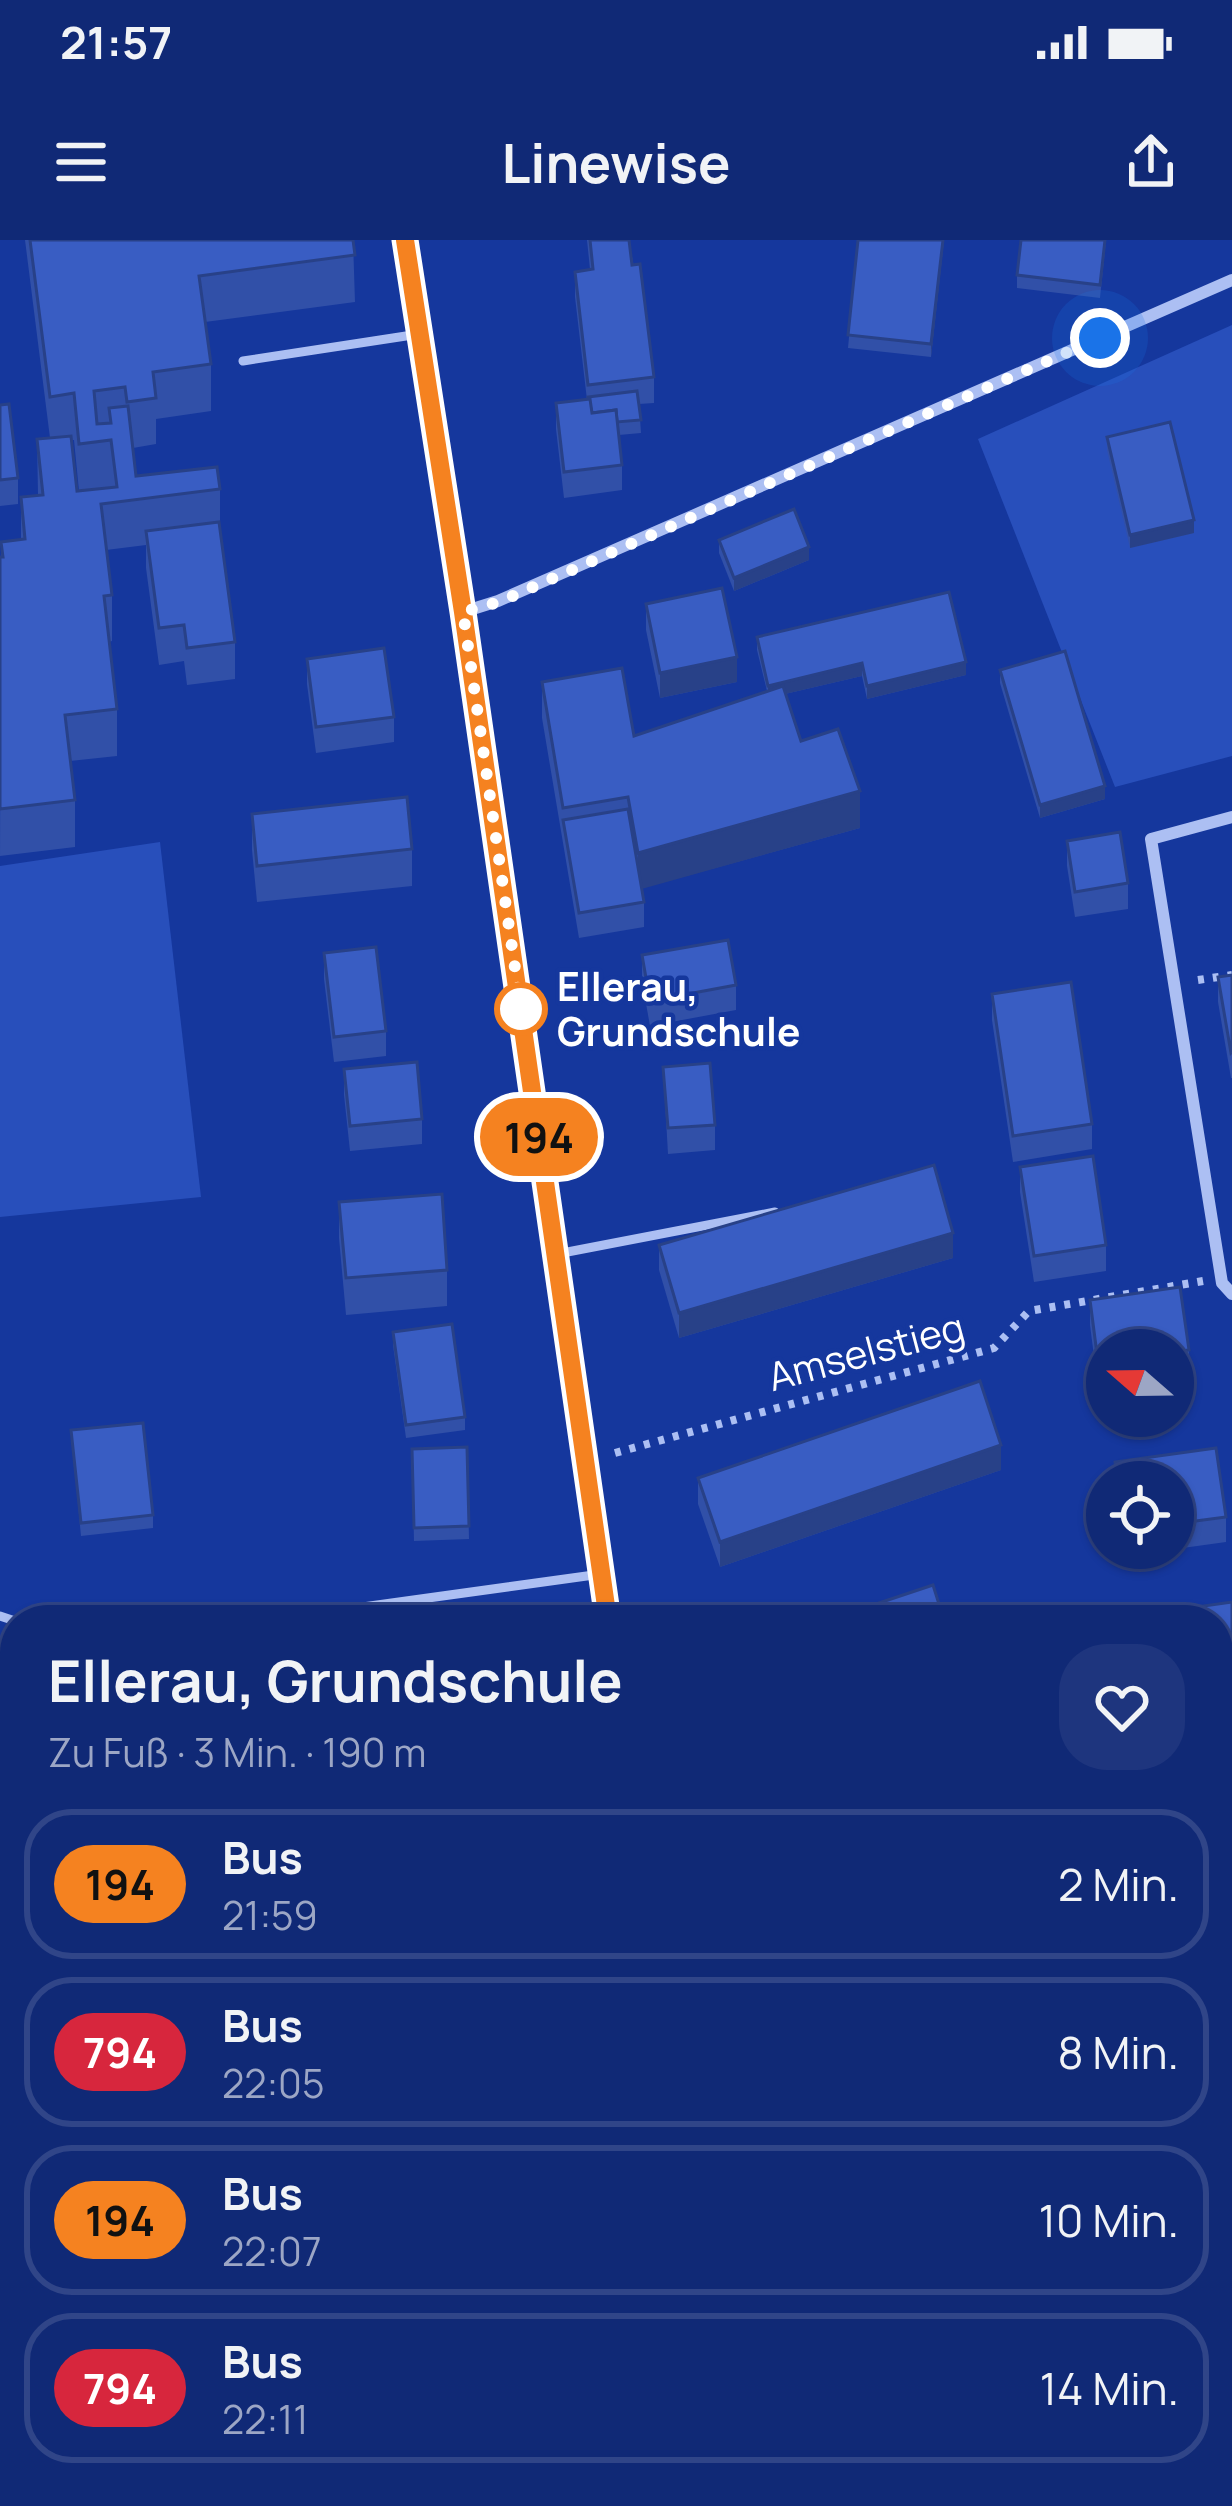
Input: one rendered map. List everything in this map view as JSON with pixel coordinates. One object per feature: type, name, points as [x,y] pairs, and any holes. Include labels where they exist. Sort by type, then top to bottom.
[{"type":"street","points":[[404,240],[463,612],[606,1605]]},
{"type":"street","points":[[463,612],[499,602],[1232,280]]},
{"type":"street","points":[[1229,1286],[1150,839],[1232,817]]},
{"type":"lane","points":[[243,361],[419,334]]},
{"type":"lane","points":[[556,1254],[779,1211]]},
{"type":"lane","points":[[377,1605],[601,1574]]},
{"type":"path","points":[[1174,983],[1232,975]]},
{"type":"path","name":"Amselstieg","points":[[585,1461],[994,1348],[1029,1311],[1200,1281],[1229,1286]]},
{"type":"shaded area","points":[[1232,325],[1232,756],[1115,787],[978,439]]},
{"type":"shaded area","points":[[160,842],[201,1197],[0,1217],[0,866]]},
{"type":"building","points":[[30,240],[353,240],[355,255],[199,276],[211,364],[153,372],[156,398],[127,402],[125,387],[94,391],[97,424],[111,423],[109,408],[128,406],[136,476],[217,467],[220,489],[101,504],[112,595],[104,596],[117,709],[65,715],[75,800],[0,809],[1,542],[25,539],[21,497],[43,495],[37,439],[71,436],[77,491],[117,487],[111,440],[79,444],[74,393],[50,397]]},
{"type":"building","points":[[590,240],[629,240],[632,265],[640,264],[654,377],[588,385],[575,272],[593,269]]},
{"type":"building","points":[[858,240],[943,240],[931,344],[848,335]]},
{"type":"building","points":[[1021,240],[1105,240],[1100,285],[1017,275]]},
{"type":"building","points":[[637,391],[641,420],[617,422],[616,410],[592,413],[588,397]]},
{"type":"building","points":[[590,399],[592,413],[616,410],[622,465],[564,472],[556,403]]},
{"type":"building","points":[[9,404],[18,478],[0,480],[0,405]]},
{"type":"building","points":[[1170,422],[1194,520],[1130,535],[1107,437]]},
{"type":"building","points":[[794,509],[809,547],[734,578],[719,540]]},
{"type":"building","points":[[219,522],[235,642],[187,648],[184,625],[159,628],[146,531]]},
{"type":"building","points":[[722,588],[737,657],[660,673],[646,604]]},
{"type":"building","points":[[949,592],[966,662],[867,686],[862,663],[768,686],[757,637]]},
{"type":"building","points":[[384,648],[394,717],[316,727],[307,659]]},
{"type":"building","points":[[1065,651],[1105,786],[1040,805],[1000,670]]},
{"type":"building","points":[[622,668],[634,736],[783,686],[801,741],[838,729],[860,791],[638,853],[628,797],[563,808],[542,682]]},
{"type":"building","points":[[407,797],[412,849],[257,866],[252,814]]},
{"type":"building","points":[[628,809],[644,902],[579,913],[563,820]]},
{"type":"building","points":[[1120,832],[1128,883],[1075,892],[1067,841]]},
{"type":"building","points":[[728,940],[736,985],[650,1001],[642,955]]},
{"type":"building","points":[[376,947],[386,1031],[334,1037],[324,953]]},
{"type":"building","points":[[1232,975],[1232,1052],[1231,1053],[1218,977]]},
{"type":"building","points":[[1071,982],[1092,1124],[1013,1136],[992,994]]},
{"type":"building","points":[[417,1062],[422,1119],[350,1126],[344,1069]]},
{"type":"building","points":[[710,1063],[715,1125],[668,1128],[663,1067]]},
{"type":"building","points":[[1093,1156],[1106,1245],[1034,1256],[1020,1167]]},
{"type":"building","points":[[934,1165],[953,1233],[679,1313],[659,1245]]},
{"type":"building","points":[[442,1194],[447,1270],[346,1278],[339,1202]]},
{"type":"building","points":[[1180,1287],[1186,1329],[1094,1329],[1090,1300]]},
{"type":"building","points":[[452,1324],[465,1417],[406,1425],[393,1332]]},
{"type":"building","points":[[980,1381],[1001,1445],[720,1542],[698,1478]]},
{"type":"building","points":[[143,1423],[153,1515],[81,1523],[71,1430]]},
{"type":"building","points":[[467,1447],[469,1526],[414,1528],[412,1449]]},
{"type":"building","points":[[1216,1448],[1226,1517],[1194,1521],[1194,1461],[1122,1461]]},
{"type":"building","points":[[933,1585],[939,1605],[873,1605]]},
{"type":"bus line","name":"194","points":[[405,240],[606,1605]]},
{"type":"place","name":"Ellerau, Grundschule","points":[[521,1009]]},
{"type":"route","points":[[521,1009],[463,612],[499,602],[1100,338]]}]
